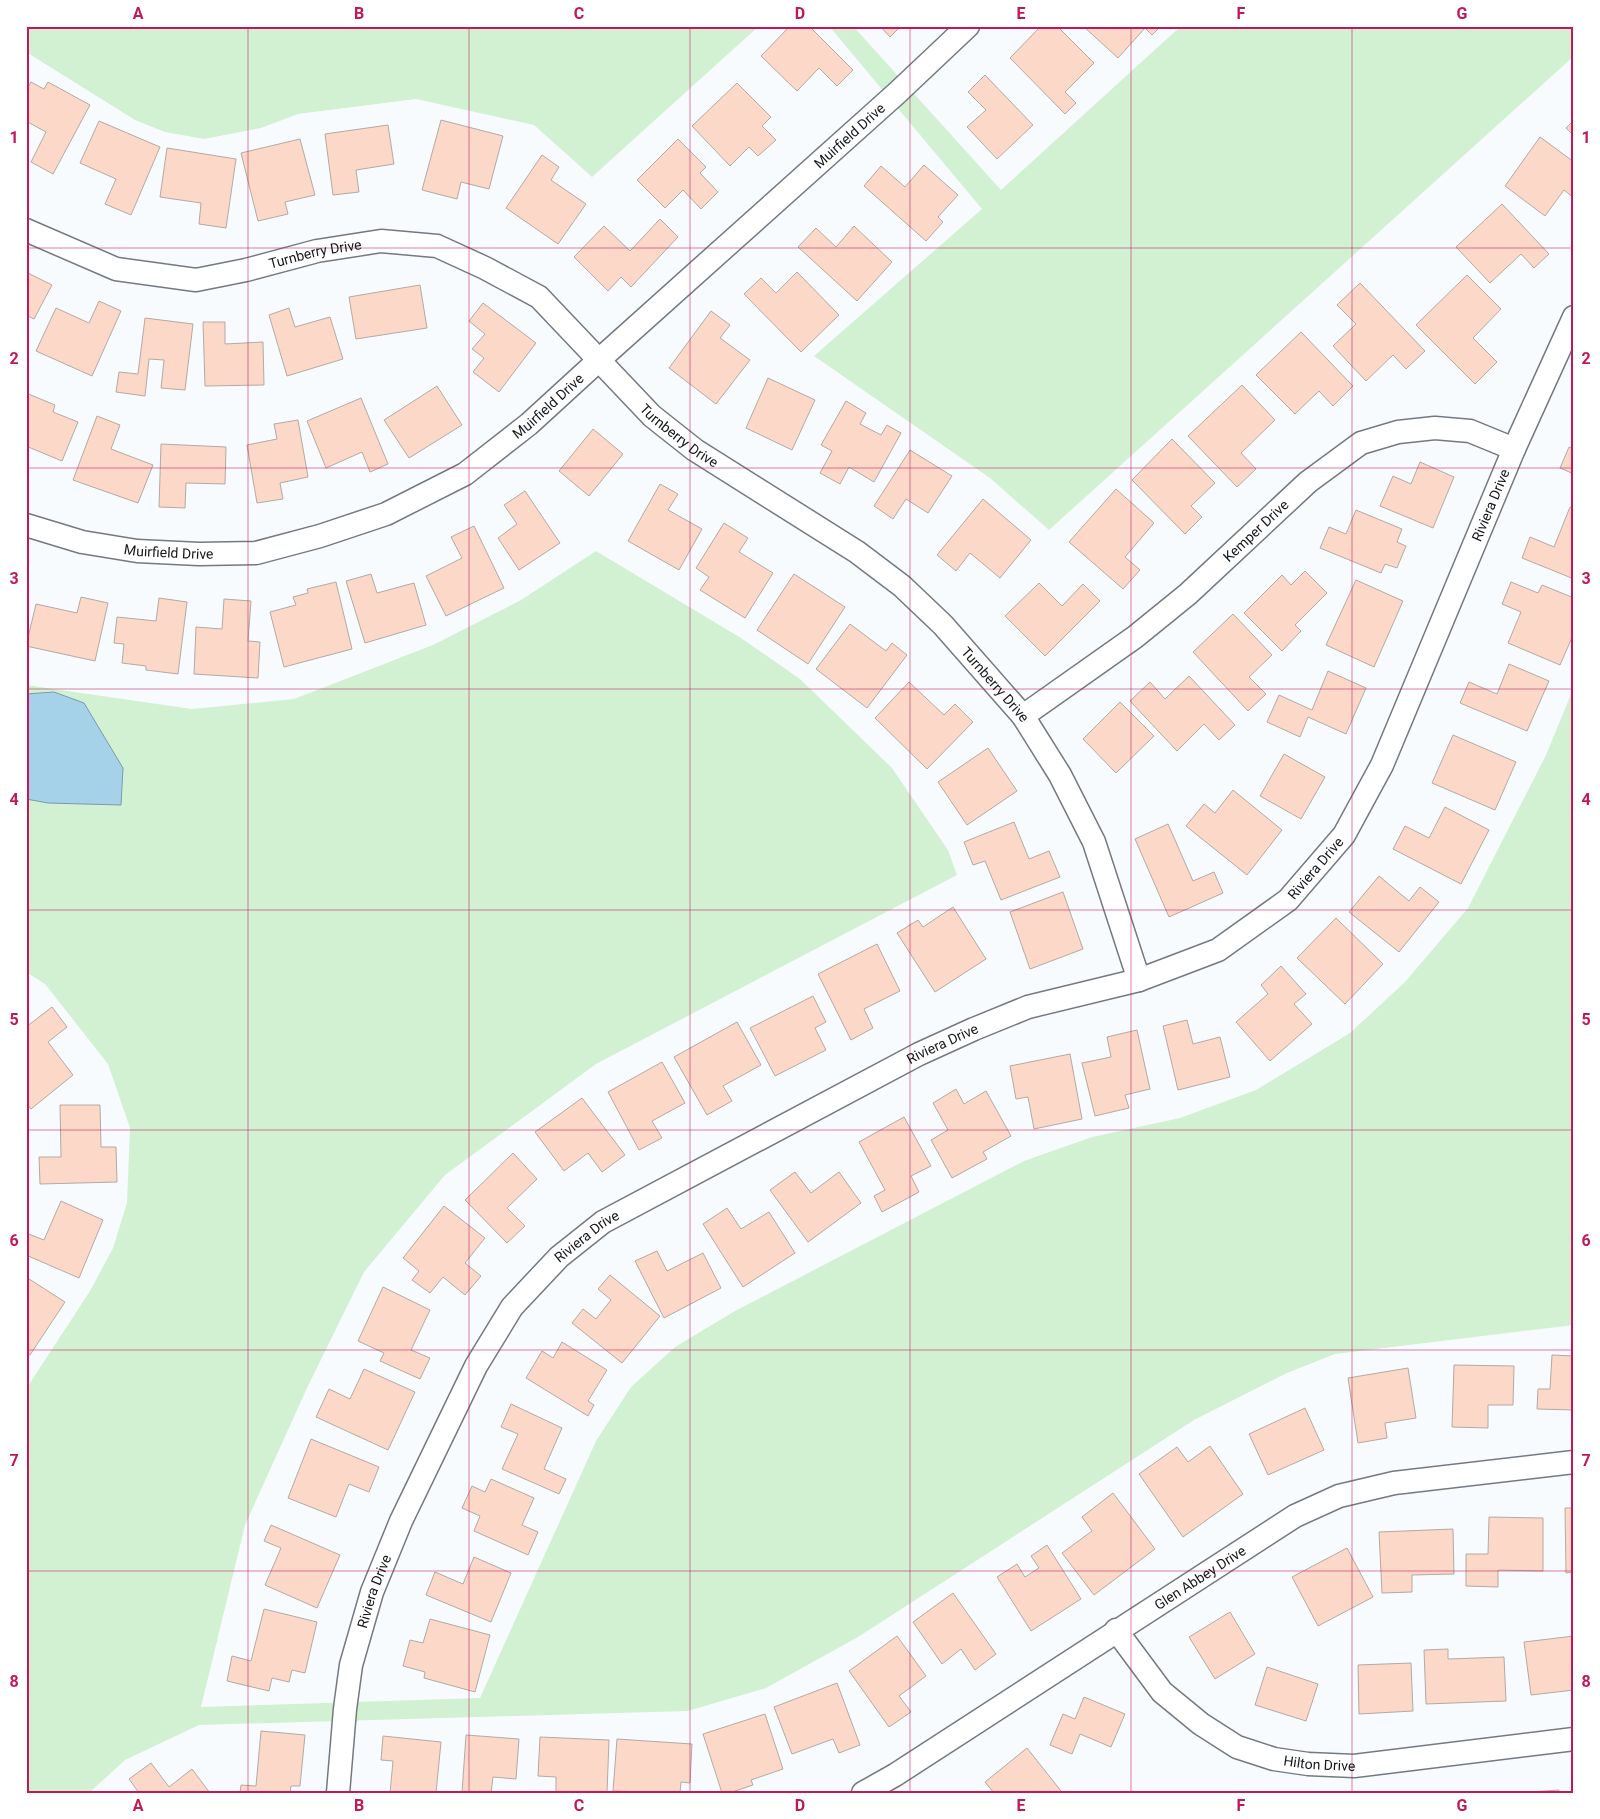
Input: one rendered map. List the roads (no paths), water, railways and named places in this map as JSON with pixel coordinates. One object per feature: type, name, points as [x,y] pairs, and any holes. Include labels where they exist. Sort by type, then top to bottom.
[{"type":"street","name":"Muirfield Drive","points":[[26,524],[82,542],[137,551],[256,553],[320,536],[386,514],[465,474],[529,424],[598,360],[890,100],[968,26]]},
{"type":"street","name":"Turnberry Drive","points":[[26,230],[116,269],[196,280],[246,270],[317,251],[381,241],[437,246],[485,268],[539,298],[652,416],[695,450],[857,552],[902,586],[943,625],[1023,716],[1060,774],[1094,842],[1139,980]]},
{"type":"street","name":"Riviera Drive","points":[[338,1793],[351,1665],[376,1583],[401,1521],[476,1366],[512,1308],[558,1257],[602,1222],[918,1054],[974,1028],[1028,1007],[1139,980],[1218,950],[1288,900],[1344,835],[1382,765],[1514,449],[1574,317]]},
{"type":"street","name":"Kemper Drive","points":[[1023,716],[1135,637],[1188,594],[1308,482],[1361,443],[1398,432],[1435,428],[1470,431],[1514,449]]},
{"type":"street","name":"Glen Abbey Drive","points":[[863,1793],[894,1775],[1295,1516],[1339,1496],[1394,1483],[1574,1462]]},
{"type":"street","name":"Hilton Drive","points":[[1116,1630],[1162,1692],[1201,1724],[1237,1747],[1274,1759],[1308,1764],[1354,1766],[1574,1739]]},
{"type":"water","points":[[54,692],[84,703],[123,768],[121,805],[48,803],[26,799],[26,694]]}]
